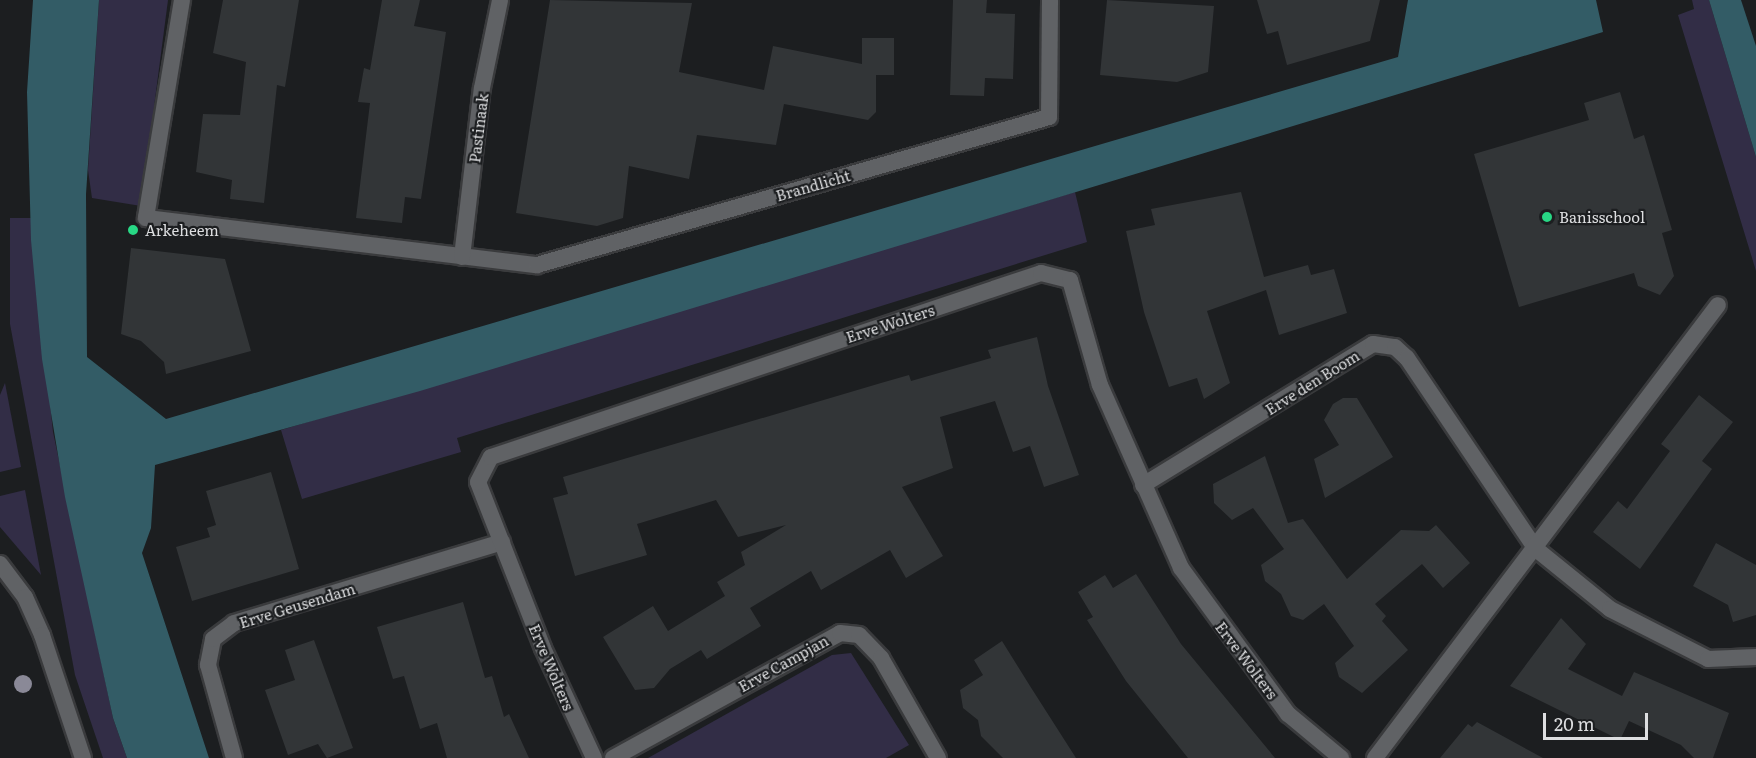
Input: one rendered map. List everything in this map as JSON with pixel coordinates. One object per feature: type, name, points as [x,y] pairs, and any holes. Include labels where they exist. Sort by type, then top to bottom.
[{"type":"street","points":[[182,0],[146,218],[462,257]]},
{"type":"street","name":"Pastinaak","points":[[462,257],[482,88],[500,0]]},
{"type":"street","name":"Brandlicht","points":[[462,257],[537,265],[1049,117],[1050,0]]},
{"type":"street","name":"Erve Wolters","points":[[594,758],[543,648],[478,482],[490,457],[1041,273],[1070,280],[1100,385],[1181,568],[1234,645],[1288,714],[1341,758]]},
{"type":"street","points":[[1375,758],[1536,549],[1718,305]]},
{"type":"street","name":"Erve den Boom","points":[[1143,485],[1373,344],[1395,347],[1407,358],[1536,549],[1610,609],[1708,659],[1756,657]]},
{"type":"street","name":"Erve Geusendam","points":[[234,758],[208,665],[213,639],[234,623],[502,542]]},
{"type":"street","points":[[0,564],[25,597],[42,634],[83,758]]},
{"type":"street","name":"Erve Campjan","points":[[613,758],[840,633],[859,635],[881,658],[938,758]]},
{"type":"shaded area","points":[[99,0],[168,0],[141,206],[92,198],[88,170]]},
{"type":"shaded area","points":[[1692,0],[1709,0],[1756,157],[1756,271],[1678,15],[1694,9]]},
{"type":"shaded area","points":[[1075,192],[1087,242],[457,438],[461,452],[302,499],[281,430]]},
{"type":"shaded area","points":[[10,218],[31,218],[53,432],[113,718],[127,758],[103,758],[75,675],[10,324]]},
{"type":"shaded area","points":[[5,383],[21,467],[0,472],[0,395]]},
{"type":"shaded area","points":[[25,490],[41,575],[0,527],[0,496]]},
{"type":"shaded area","points":[[851,653],[909,745],[886,758],[648,758],[832,655]]},
{"type":"water","points":[[33,0],[99,0],[86,194],[87,357],[166,419],[1398,57],[1408,0],[1596,0],[1603,32],[420,391],[155,465],[151,528],[142,553],[209,758],[127,758],[113,718],[65,497],[42,359],[31,240],[27,92]]},
{"type":"water","points":[[1709,0],[1741,0],[1756,46],[1756,157]]},
{"type":"building","points":[[223,0],[299,0],[285,87],[277,85],[264,203],[230,199],[232,180],[196,172],[203,114],[240,115],[246,62],[213,53]]},
{"type":"building","points":[[382,0],[420,0],[414,26],[446,32],[421,199],[405,197],[402,223],[356,218],[370,103],[358,102],[364,68],[370,70]]},
{"type":"building","points":[[550,0],[692,3],[679,72],[764,90],[773,46],[862,64],[862,38],[894,38],[894,75],[876,75],[876,112],[868,120],[784,104],[776,145],[697,135],[689,179],[629,166],[623,218],[597,226],[516,213]]},
{"type":"building","points":[[953,0],[987,0],[986,13],[1015,14],[1013,79],[985,78],[984,96],[950,95]]},
{"type":"building","points":[[1107,0],[1214,6],[1208,72],[1177,82],[1100,75]]},
{"type":"building","points":[[1257,0],[1380,0],[1370,41],[1287,65],[1278,31],[1267,34]]},
{"type":"building","points":[[1620,92],[1634,139],[1644,135],[1672,230],[1662,233],[1674,276],[1660,295],[1638,286],[1634,273],[1519,307],[1474,154],[1589,120],[1584,103]]},
{"type":"building","points":[[1241,192],[1264,277],[1308,265],[1311,275],[1334,269],[1347,313],[1279,335],[1266,290],[1207,311],[1230,383],[1204,399],[1197,378],[1169,387],[1144,312],[1126,231],[1155,225],[1151,209]]},
{"type":"building","points":[[131,248],[225,259],[251,351],[166,374],[164,362],[141,341],[121,334]]},
{"type":"building","points":[[1037,337],[1048,386],[1079,475],[1044,487],[1030,446],[1013,452],[995,401],[940,417],[953,468],[902,487],[943,556],[906,578],[890,550],[821,590],[811,571],[750,608],[761,626],[707,659],[701,650],[670,669],[654,688],[635,690],[603,637],[653,606],[668,631],[725,596],[717,582],[745,565],[741,552],[786,525],[738,537],[716,500],[637,524],[647,555],[575,576],[553,498],[568,494],[563,477],[909,375],[911,381],[991,358],[988,350]]},
{"type":"building","points":[[1699,395],[1733,422],[1702,461],[1712,469],[1640,569],[1593,532],[1618,501],[1627,509],[1670,451],[1661,444]]},
{"type":"building","points":[[1343,398],[1357,398],[1393,457],[1325,498],[1314,459],[1339,445],[1324,420],[1333,404]]},
{"type":"building","points":[[1265,456],[1288,523],[1303,519],[1347,579],[1401,530],[1429,531],[1436,525],[1470,563],[1443,588],[1422,564],[1375,604],[1386,616],[1382,621],[1408,650],[1362,693],[1339,677],[1335,663],[1354,646],[1324,604],[1303,620],[1291,616],[1281,594],[1265,581],[1261,565],[1284,549],[1253,508],[1232,520],[1214,503],[1213,484]]},
{"type":"building","points":[[271,472],[299,569],[192,601],[176,547],[210,537],[207,528],[216,525],[206,491]]},
{"type":"building","points":[[1716,543],[1756,565],[1756,615],[1733,622],[1728,605],[1693,586]]},
{"type":"building","points":[[1136,574],[1181,644],[1275,758],[1188,758],[1126,681],[1087,620],[1093,617],[1078,592],[1105,575],[1113,588]]},
{"type":"building","points":[[463,602],[485,678],[492,676],[504,717],[509,714],[529,758],[447,758],[437,723],[420,729],[404,676],[393,679],[377,627]]},
{"type":"building","points":[[1561,618],[1586,644],[1568,669],[1622,696],[1634,672],[1729,713],[1713,758],[1694,758],[1681,745],[1629,721],[1620,740],[1510,686]]},
{"type":"building","points":[[314,640],[353,748],[327,758],[318,744],[288,755],[265,690],[295,680],[285,650]]},
{"type":"building","points":[[1002,641],[1076,758],[1003,758],[981,736],[978,720],[963,708],[960,690],[983,675],[974,660]]},
{"type":"building","points":[[1477,722],[1543,758],[1440,758],[1468,724],[1472,727]]},
{"type":"place","name":"Banisschool","points":[[1547,217]]},
{"type":"place","name":"Arkeheem","points":[[133,230]]}]
